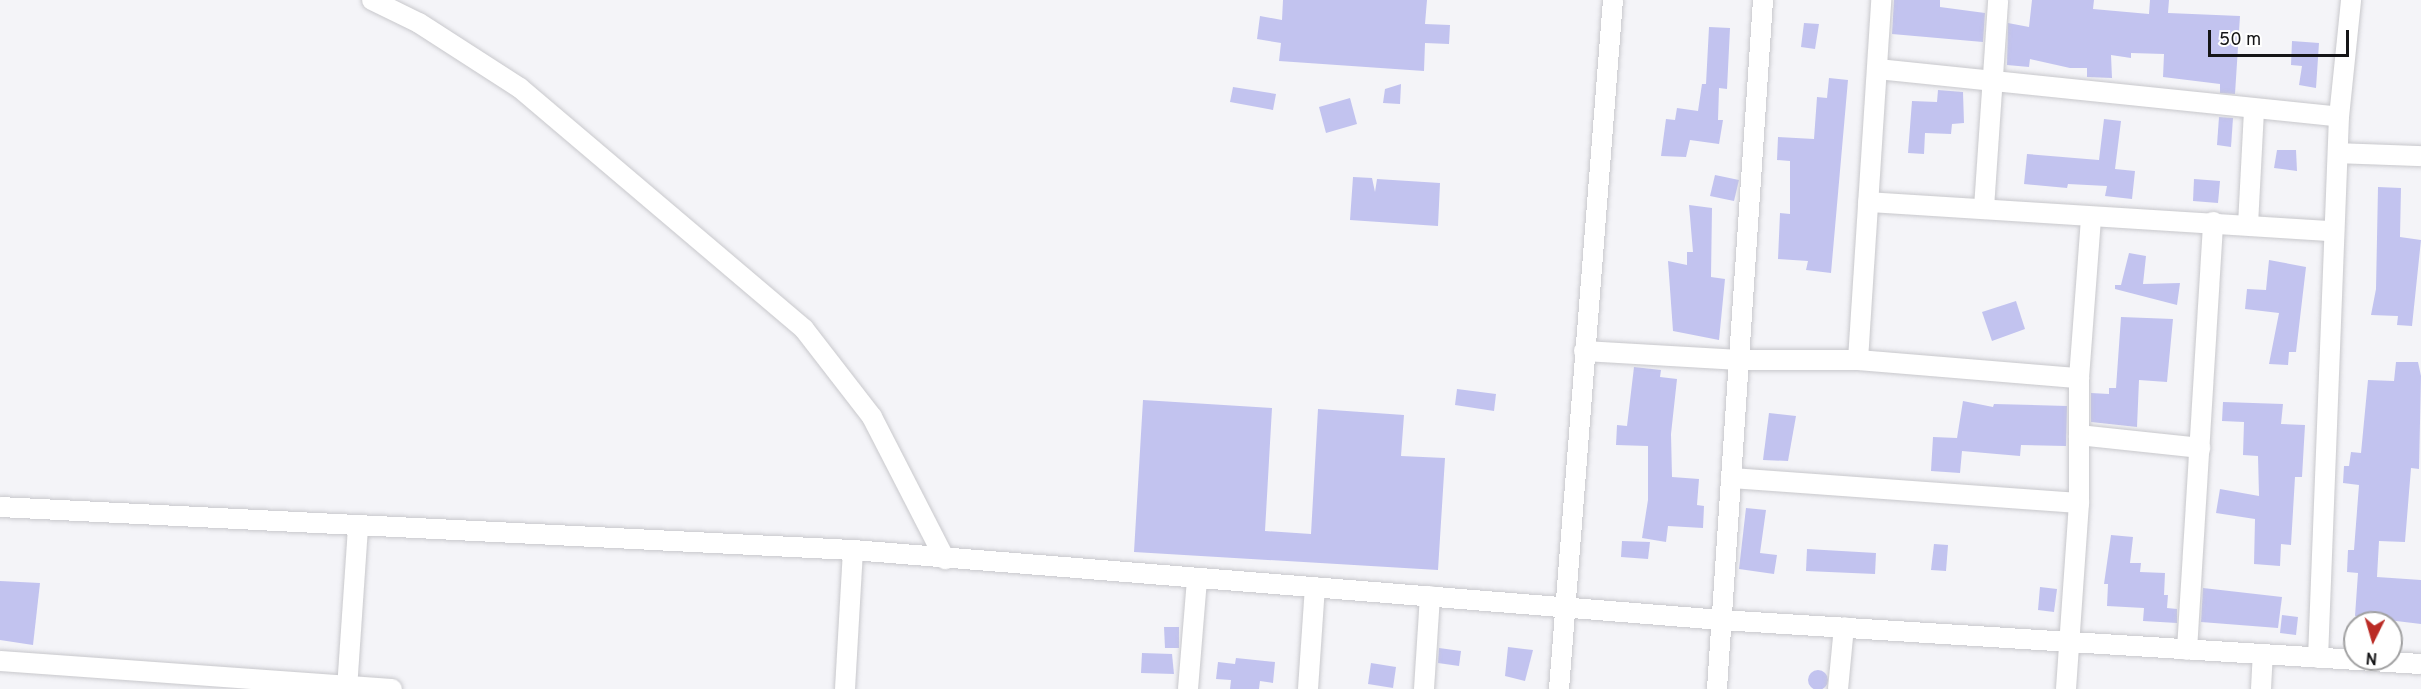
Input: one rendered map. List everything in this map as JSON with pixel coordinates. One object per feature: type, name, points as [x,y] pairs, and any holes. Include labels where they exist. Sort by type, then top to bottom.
[{"type":"street","points":[[372,0],[419,23],[520,88],[804,329],[872,417],[945,559]]},
{"type":"street","points":[[1559,689],[1613,0]]},
{"type":"street","points":[[1717,689],[1763,0]]},
{"type":"street","points":[[1858,360],[1881,0]]},
{"type":"street","points":[[1984,208],[1998,0]]},
{"type":"street","points":[[2318,658],[2339,117],[2351,0]]},
{"type":"street","points":[[1878,69],[2254,110],[2339,117]]},
{"type":"street","points":[[2248,225],[2254,110]]},
{"type":"street","points":[[2338,153],[2421,156]]},
{"type":"street","points":[[1868,202],[1984,208],[2091,218],[2213,222],[2334,231]]},
{"type":"street","points":[[2066,689],[2079,503],[2079,378],[2091,218]]},
{"type":"street","points":[[2187,650],[2213,222]]},
{"type":"street","points":[[1584,351],[1740,360],[1858,360],[2079,378]]},
{"type":"street","points":[[2079,435],[2200,448]]},
{"type":"street","points":[[1731,477],[2079,503]]},
{"type":"street","points":[[0,507],[358,527],[853,550],[1721,620],[2068,639],[2187,650],[2421,664]]},
{"type":"street","points":[[347,688],[358,527]]},
{"type":"street","points":[[845,689],[853,550]]},
{"type":"street","points":[[1188,689],[1197,579]]},
{"type":"street","points":[[1308,689],[1315,587]]},
{"type":"street","points":[[1424,689],[1430,596]]},
{"type":"street","points":[[1838,689],[1844,627]]},
{"type":"street","points":[[2261,689],[2263,655]]},
{"type":"street","points":[[0,661],[347,688],[392,689]]},
{"type":"building","points":[[1283,0],[1427,0],[1425,24],[1450,25],[1449,44],[1425,43],[1424,71],[1279,61],[1281,43],[1257,39],[1260,16],[1282,20]]},
{"type":"building","points":[[1894,0],[1940,0],[1940,7],[1985,13],[1983,42],[1892,34]]},
{"type":"building","points":[[2032,0],[2094,0],[2093,9],[2149,14],[2150,0],[2169,0],[2168,13],[2240,16],[2235,94],[2220,93],[2220,84],[2163,77],[2164,54],[2131,53],[2131,58],[2111,55],[2112,78],[2087,77],[2087,68],[2070,68],[2030,59],[2029,67],[2007,65],[2008,23],[2029,27]]},
{"type":"building","points":[[1804,23],[1819,24],[1815,49],[1801,47]]},
{"type":"building","points":[[1709,27],[1730,28],[1727,89],[1719,88],[1718,120],[1723,120],[1719,144],[1690,140],[1686,157],[1661,156],[1666,119],[1675,120],[1677,108],[1698,111],[1702,84],[1706,84]]},
{"type":"building","points":[[2292,41],[2319,43],[2316,88],[2299,85],[2302,66],[2291,65]]},
{"type":"building","points":[[1829,78],[1848,80],[1831,273],[1806,270],[1808,261],[1778,259],[1780,213],[1790,214],[1790,161],[1777,160],[1778,137],[1814,139],[1817,97],[1827,98]]},
{"type":"building","points":[[1401,84],[1400,104],[1383,103],[1385,89]]},
{"type":"building","points":[[1233,87],[1276,94],[1273,110],[1230,102]]},
{"type":"building","points":[[1938,90],[1963,92],[1964,123],[1952,124],[1951,134],[1925,133],[1924,154],[1908,153],[1912,101],[1937,102]]},
{"type":"building","points":[[1350,98],[1357,124],[1326,133],[1319,107]]},
{"type":"building","points":[[2219,117],[2233,118],[2231,147],[2217,145]]},
{"type":"building","points":[[2104,119],[2121,121],[2115,169],[2135,171],[2132,199],[2105,196],[2107,186],[2068,184],[2067,188],[2024,184],[2027,154],[2099,160]]},
{"type":"building","points":[[2277,150],[2296,150],[2297,171],[2274,168]]},
{"type":"building","points":[[1715,175],[1739,180],[1734,201],[1710,196]]},
{"type":"building","points":[[1353,177],[1372,178],[1375,192],[1377,179],[1440,183],[1438,226],[1350,220]]},
{"type":"building","points":[[2194,179],[2220,181],[2218,203],[2193,201]]},
{"type":"building","points":[[2378,187],[2401,188],[2400,237],[2421,240],[2412,326],[2397,325],[2398,316],[2371,315],[2376,289]]},
{"type":"building","points":[[1689,205],[1712,208],[1711,277],[1725,279],[1719,340],[1673,331],[1668,261],[1687,265],[1687,252],[1693,252]]},
{"type":"building","points":[[2129,253],[2146,256],[2143,284],[2180,283],[2177,305],[2115,289],[2115,285],[2121,285]]},
{"type":"building","points":[[2269,260],[2306,267],[2296,352],[2289,352],[2288,365],[2269,364],[2279,313],[2245,309],[2247,289],[2266,290]]},
{"type":"building","points":[[2016,301],[2025,329],[1992,341],[1982,312]]},
{"type":"building","points":[[2121,317],[2173,319],[2167,382],[2139,380],[2137,427],[2091,422],[2091,393],[2109,394],[2109,388],[2116,388]]},
{"type":"building","points":[[2396,362],[2418,362],[2421,376],[2419,469],[2411,468],[2405,542],[2379,541],[2377,577],[2421,580],[2421,624],[2403,622],[2403,611],[2355,611],[2358,573],[2347,572],[2348,550],[2354,550],[2359,485],[2343,483],[2344,466],[2349,466],[2351,452],[2361,453],[2368,380],[2394,381]]},
{"type":"building","points":[[1634,367],[1661,370],[1660,377],[1677,379],[1671,434],[1672,477],[1699,479],[1697,505],[1704,506],[1703,528],[1668,526],[1666,542],[1642,538],[1648,500],[1648,446],[1616,445],[1617,425],[1627,426]]},
{"type":"building","points":[[1457,389],[1496,394],[1494,411],[1455,405]]},
{"type":"building","points":[[1143,400],[1272,408],[1265,531],[1311,534],[1318,409],[1404,415],[1401,456],[1445,458],[1438,570],[1134,552]]},
{"type":"building","points":[[1963,401],[1993,407],[1994,404],[2067,406],[2066,446],[2021,445],[2020,456],[1962,451],[1960,473],[1931,471],[1933,437],[1957,438]]},
{"type":"building","points":[[2223,402],[2283,404],[2281,424],[2305,425],[2302,477],[2295,477],[2291,545],[2281,544],[2280,566],[2254,564],[2255,519],[2216,513],[2220,489],[2259,496],[2258,456],[2243,455],[2244,422],[2222,421]]},
{"type":"building","points":[[1769,413],[1796,416],[1788,461],[1763,460]]},
{"type":"building","points":[[1746,508],[1766,510],[1760,553],[1777,555],[1774,574],[1739,569]]},
{"type":"building","points":[[2111,535],[2133,537],[2130,563],[2141,563],[2140,572],[2165,573],[2164,595],[2168,595],[2167,608],[2177,609],[2177,623],[2143,621],[2144,608],[2107,606],[2108,584],[2104,584]]},
{"type":"building","points":[[1622,541],[1650,542],[1648,559],[1621,557]]},
{"type":"building","points":[[1934,544],[1948,545],[1946,571],[1931,570]]},
{"type":"building","points":[[1807,549],[1876,553],[1875,574],[1806,571]]},
{"type":"building","points":[[0,581],[40,583],[33,645],[0,640]]},
{"type":"building","points":[[2040,587],[2057,589],[2054,612],[2038,610]]},
{"type":"building","points":[[2203,588],[2282,597],[2278,628],[2201,622]]},
{"type":"building","points":[[2282,615],[2298,617],[2296,635],[2280,633]]},
{"type":"building","points":[[1164,627],[1179,627],[1179,648],[1165,648]]},
{"type":"building","points":[[1508,647],[1533,650],[1525,681],[1505,676]]},
{"type":"building","points":[[1439,648],[1461,651],[1459,666],[1438,663]]},
{"type":"building","points":[[1142,653],[1172,654],[1174,674],[1141,673]]},
{"type":"building","points":[[1236,658],[1275,662],[1273,683],[1260,681],[1259,689],[1230,689],[1231,680],[1216,679],[1218,662],[1235,664]]},
{"type":"building","points":[[1371,663],[1396,667],[1393,688],[1368,684]]},
{"type":"building","points":[[1818,670],[1825,673],[1828,680],[1825,687],[1818,690],[1811,687],[1808,680],[1811,673]]}]
